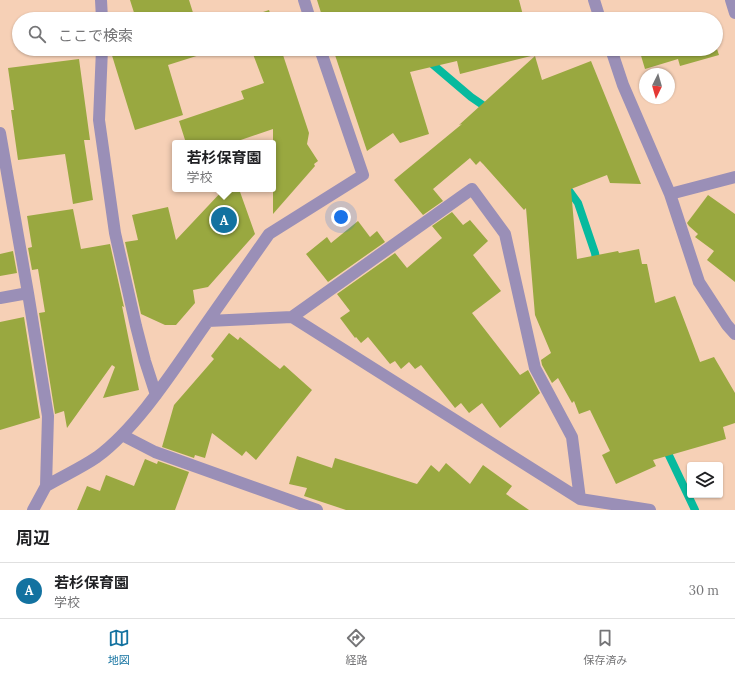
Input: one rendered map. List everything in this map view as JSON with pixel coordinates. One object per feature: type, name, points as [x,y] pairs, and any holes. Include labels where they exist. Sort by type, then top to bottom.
[{"type":"street","points":[[101,0],[102,12]]},
{"type":"street","points":[[304,0],[308,12]]},
{"type":"street","points":[[594,0],[598,12]]},
{"type":"street","points":[[730,0],[735,13]]},
{"type":"street","points":[[102,56],[99,120],[115,233],[136,326],[156,395]]},
{"type":"street","points":[[46,486],[96,457],[122,435],[156,395],[269,234],[363,174],[322,56]]},
{"type":"street","points":[[613,56],[623,85],[670,194],[699,282],[727,325],[735,334]]},
{"type":"street","points":[[0,133],[48,416],[46,486],[33,510]]},
{"type":"street","points":[[670,194],[735,177]]},
{"type":"street","points":[[208,321],[292,318],[472,189],[505,234],[536,368],[572,437],[580,499]]},
{"type":"street","points":[[0,298],[28,293]]},
{"type":"street","points":[[292,318],[580,499],[650,510]]},
{"type":"street","points":[[122,435],[155,452],[309,509]]},
{"type":"building","points":[[130,0],[189,0],[193,12],[134,12]]},
{"type":"building","points":[[317,0],[519,0],[522,12],[321,12]]},
{"type":"building","points":[[112,56],[196,56],[168,65],[183,115],[135,130]]},
{"type":"building","points":[[254,56],[283,56],[309,133],[307,144],[318,161],[273,214],[273,192],[276,192],[276,140],[273,140],[273,129],[241,140],[185,140],[179,121],[244,99],[241,91],[264,83]]},
{"type":"building","points":[[335,56],[531,56],[460,74],[457,61],[410,72],[429,134],[400,143],[393,133],[367,151]]},
{"type":"building","points":[[535,56],[542,80],[591,61],[641,184],[610,183],[607,175],[571,189],[577,259],[618,251],[619,253],[639,249],[642,264],[647,264],[655,303],[675,296],[700,362],[714,357],[735,393],[735,423],[723,427],[726,439],[653,460],[656,466],[616,484],[602,455],[610,451],[590,410],[579,414],[574,401],[572,403],[558,378],[552,383],[542,365],[541,360],[551,353],[535,315],[526,208],[524,210],[480,161],[476,165],[470,158],[433,189],[443,201],[423,215],[394,180],[462,124],[459,125]]},
{"type":"building","points":[[641,56],[715,56],[680,66],[678,59],[645,68]]},
{"type":"building","points":[[79,59],[90,140],[84,140],[93,200],[73,204],[65,154],[18,160],[11,110],[14,110],[8,68]]},
{"type":"building","points":[[221,192],[240,192],[255,234],[208,287],[193,290],[195,303],[176,325],[165,325],[141,314],[125,242],[138,240],[132,215],[168,207],[176,240]]},
{"type":"building","points":[[708,195],[735,214],[735,282],[707,260],[714,251],[695,237],[698,234],[687,223]]},
{"type":"building","points":[[73,209],[81,249],[110,244],[124,307],[122,306],[139,390],[103,398],[115,367],[112,365],[67,428],[64,411],[55,414],[39,313],[45,312],[38,269],[32,270],[28,248],[32,247],[27,216]]},
{"type":"building","points":[[452,212],[463,225],[470,220],[488,241],[473,255],[501,291],[472,313],[520,375],[528,370],[540,393],[500,428],[482,403],[469,413],[461,403],[455,408],[421,365],[415,369],[409,362],[401,369],[395,361],[390,364],[368,337],[361,343],[356,337],[355,338],[340,318],[350,311],[337,294],[395,253],[407,268],[442,238],[432,226]]},
{"type":"building","points":[[358,221],[370,237],[377,231],[385,242],[328,282],[306,254],[327,237],[331,243]]},
{"type":"building","points":[[13,251],[17,273],[0,276],[0,254]]},
{"type":"building","points":[[24,317],[40,418],[0,430],[0,322]]},
{"type":"building","points":[[229,333],[238,340],[240,337],[280,369],[284,365],[312,390],[256,460],[246,451],[242,456],[212,433],[205,458],[195,455],[194,458],[162,447],[174,405],[214,359],[211,356]]},
{"type":"building","points":[[297,456],[332,468],[335,458],[417,484],[431,465],[439,472],[446,463],[470,484],[483,465],[512,486],[506,494],[529,510],[346,510],[304,496],[307,488],[289,484]]},
{"type":"building","points":[[145,459],[157,464],[158,461],[189,472],[175,510],[77,510],[87,486],[100,491],[106,475],[134,486]]},
{"type":"waterway","points":[[424,56],[471,97],[490,110]]},
{"type":"waterway","points":[[565,185],[578,203],[595,253],[597,265]]},
{"type":"waterway","points":[[665,447],[695,510]]},
{"type":"place","name":"若杉保育園","points":[[224,220]]}]
